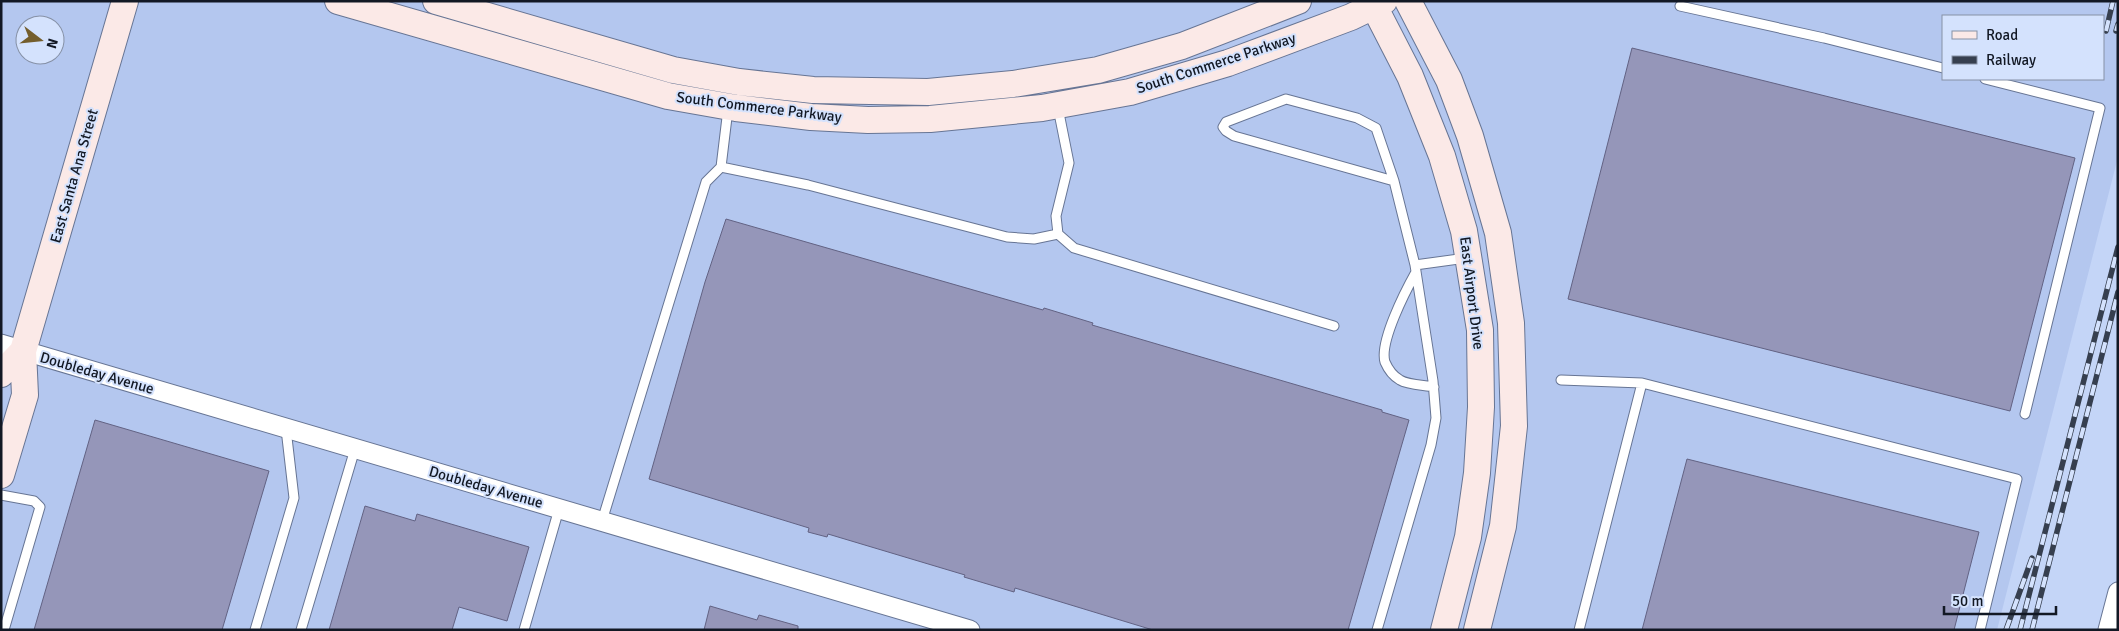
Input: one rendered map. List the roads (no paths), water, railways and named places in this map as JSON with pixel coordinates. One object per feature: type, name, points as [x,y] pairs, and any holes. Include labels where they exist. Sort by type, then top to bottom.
[{"type":"main road","name":"East Santa Ana Street","points":[[1,374],[12,348],[125,1]]},
{"type":"main road","name":"South Commerce Parkway","points":[[338,1],[668,96],[810,117],[877,120],[930,119],[1058,105],[1130,92],[1228,63],[1377,3]]},
{"type":"main road","name":"South Commerce Parkway","points":[[436,1],[674,70],[720,79],[813,90],[928,92],[1013,84],[1098,70],[1182,46],[1298,1]]},
{"type":"main road","points":[[1408,1],[1449,80],[1470,136],[1498,233],[1511,323],[1514,426],[1503,526],[1477,630]]},
{"type":"main road","name":"East Airport Drive","points":[[1377,3],[1410,76],[1442,156],[1464,231],[1480,330],[1481,407],[1478,464],[1468,536],[1444,630]]},
{"type":"main road","name":"East Santa Ana Street","points":[[1,475],[25,395],[12,348]]},
{"type":"street","name":"Doubleday Avenue","points":[[12,348],[970,630]]},
{"type":"street","points":[[2108,630],[2118,592]]},
{"type":"lane","points":[[1680,6],[1824,38],[1942,68]]},
{"type":"lane","points":[[1988,80],[2100,108],[2024,414]]},
{"type":"lane","points":[[1377,630],[1432,445],[1436,418],[1434,387],[1415,269],[1394,181],[1376,128],[1357,118],[1286,98],[1226,122],[1223,127],[1234,136],[1394,181]]},
{"type":"lane","points":[[1058,105],[1069,163],[1056,216],[1058,234],[1074,248],[1334,326]]},
{"type":"lane","points":[[602,521],[706,182],[721,167],[728,106]]},
{"type":"lane","points":[[721,167],[808,185],[1007,237],[1034,239],[1058,234]]},
{"type":"lane","points":[[1415,269],[1468,257]]},
{"type":"lane","points":[[1415,269],[1397,309],[1388,335],[1384,360],[1389,370],[1401,380],[1434,387]]},
{"type":"lane","points":[[1561,380],[1642,383],[2018,479],[1980,630]]},
{"type":"lane","points":[[1578,630],[1642,383]]},
{"type":"lane","points":[[255,630],[294,498],[286,428]]},
{"type":"lane","points":[[301,630],[355,448]]},
{"type":"lane","points":[[1,495],[34,501],[40,507],[4,630]]},
{"type":"lane","points":[[524,630],[559,509]]},
{"type":"railway","points":[[2106,31],[2113,1]]},
{"type":"railway","points":[[2116,31],[2118,24]]},
{"type":"railway","points":[[2020,630],[2118,247]]},
{"type":"railway","points":[[2032,630],[2118,292]]},
{"type":"railway","points":[[2006,630],[2032,558]]}]
